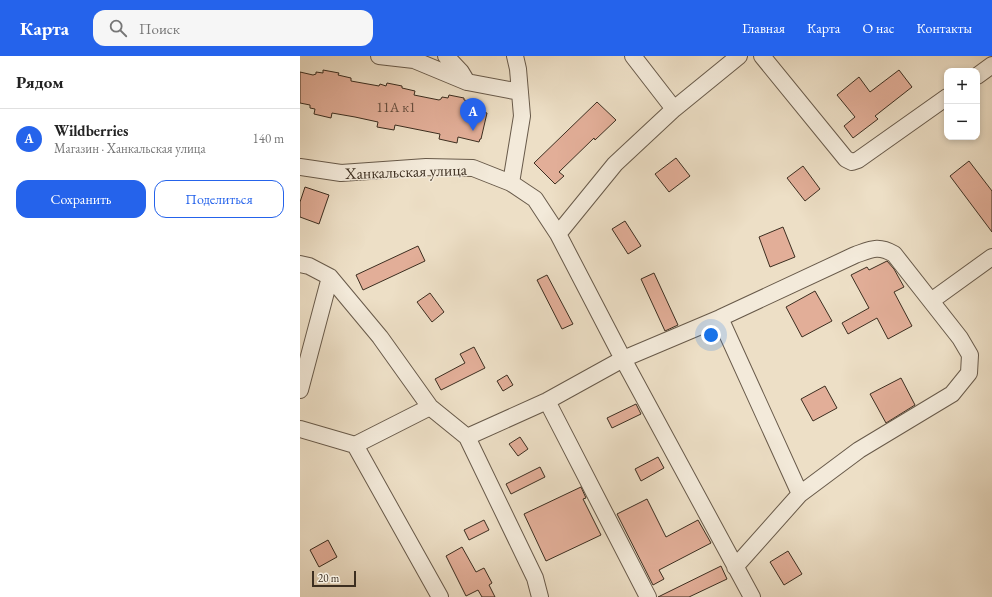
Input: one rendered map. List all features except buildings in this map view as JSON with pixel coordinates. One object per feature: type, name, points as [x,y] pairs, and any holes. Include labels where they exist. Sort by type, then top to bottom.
[{"type":"street","points":[[386,56],[414,60],[467,82],[520,92]]},
{"type":"street","points":[[446,56],[461,72],[467,82]]},
{"type":"street","points":[[511,182],[522,116],[518,69],[515,56]]},
{"type":"street","points":[[633,56],[674,109]]},
{"type":"street","points":[[558,234],[614,164],[674,109],[739,56]]},
{"type":"street","points":[[762,56],[846,159],[852,162],[858,160],[944,99]]},
{"type":"street","points":[[980,74],[992,65]]},
{"type":"street","name":"Ханкальская улица","points":[[300,168],[341,173],[426,168],[473,168],[511,182],[535,199],[558,234],[623,359],[752,597]]},
{"type":"street","points":[[467,437],[547,400],[623,359],[720,318],[855,255],[870,249],[884,248],[894,254],[960,338],[970,355],[969,373],[952,394],[859,450],[800,494],[736,567]]},
{"type":"street","points":[[931,301],[992,257]]},
{"type":"street","points":[[300,264],[309,266],[330,277],[380,337],[430,407],[467,437],[535,578],[540,597]]},
{"type":"street","points":[[300,390],[330,277]]},
{"type":"street","points":[[720,318],[800,494]]},
{"type":"street","points":[[547,400],[648,597]]},
{"type":"street","points":[[300,429],[355,445],[430,407]]},
{"type":"street","points":[[355,445],[440,597]]},
{"type":"place","name":"Wildberries","points":[[473,131]]}]
